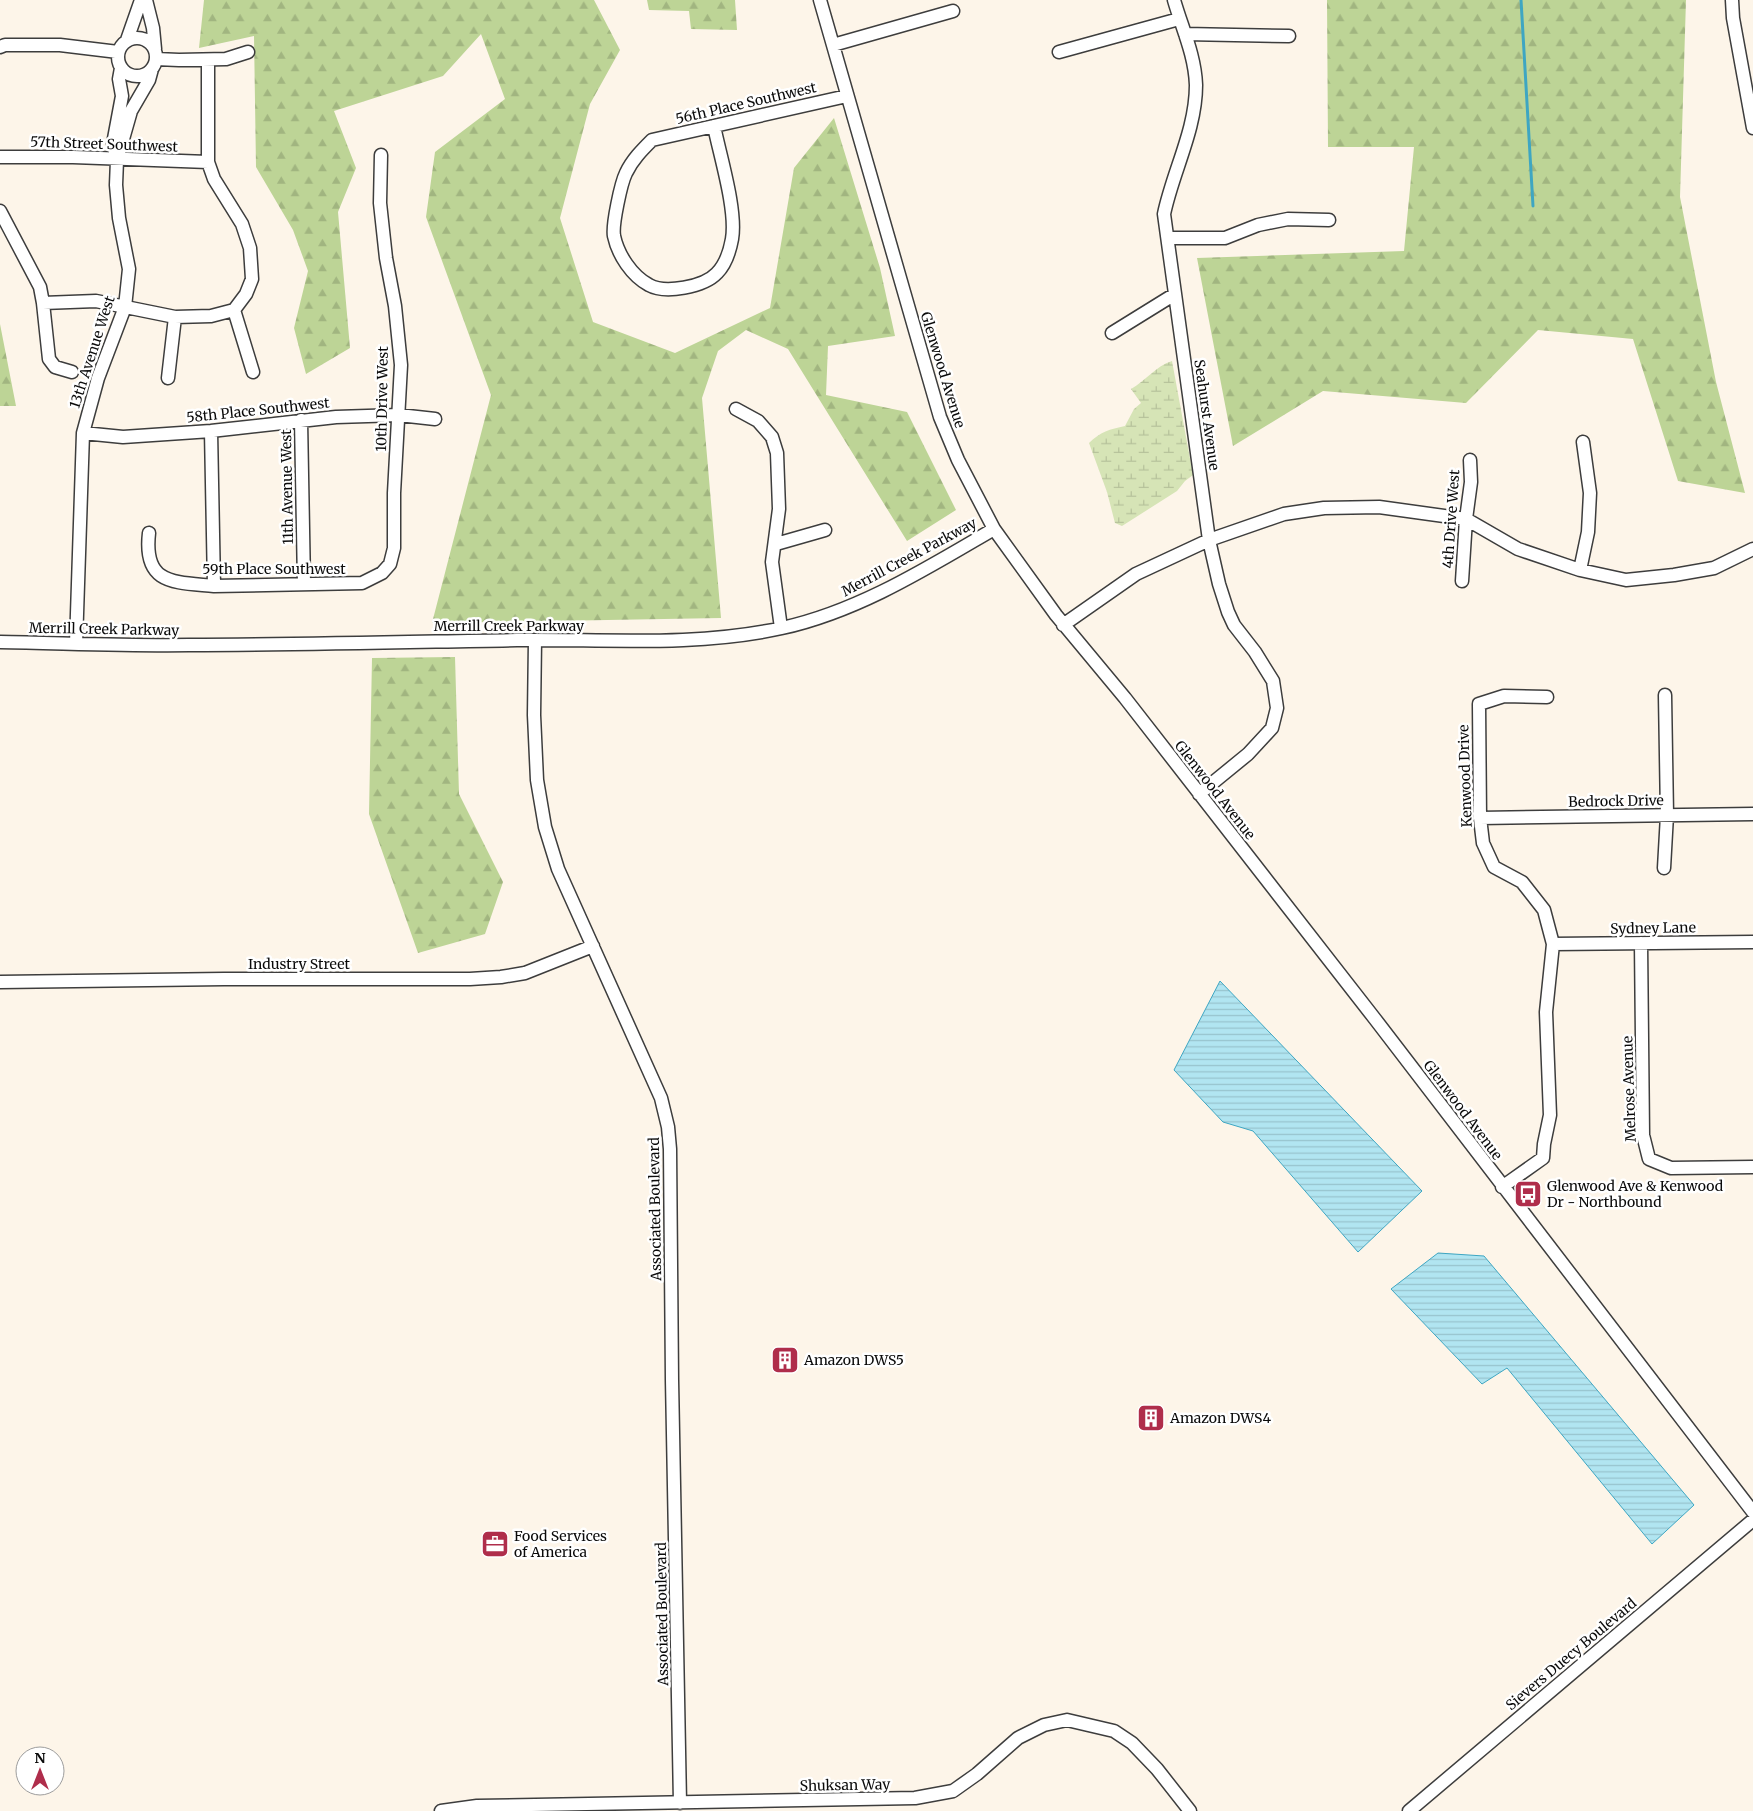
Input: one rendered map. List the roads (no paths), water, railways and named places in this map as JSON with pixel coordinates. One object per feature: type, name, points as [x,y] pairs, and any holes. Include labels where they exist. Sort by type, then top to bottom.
[{"type":"street","points":[[128,40],[141,0]]},
{"type":"street","name":"13th Avenue West","points":[[76,644],[83,433],[98,378],[125,307],[129,268],[119,218],[116,184],[117,160],[131,111],[150,80],[154,59],[153,28],[146,0]]},
{"type":"street","name":"Glenwood Avenue","points":[[820,0],[940,417],[958,460],[1002,542],[1063,625],[1125,698],[1375,1019],[1753,1512]]},
{"type":"street","name":"Seahurst Avenue","points":[[1174,0],[1189,46],[1196,84],[1193,117],[1169,190],[1164,214],[1210,540],[1219,584],[1228,612],[1234,625],[1255,652],[1273,681],[1277,708],[1272,728],[1248,754],[1199,794]]},
{"type":"street","points":[[1732,0],[1733,18],[1753,128]]},
{"type":"street","points":[[833,45],[953,11]]},
{"type":"street","points":[[1059,52],[1179,19]]},
{"type":"street","points":[[1185,34],[1289,36]]},
{"type":"street","points":[[136,38],[145,39],[152,44],[154,59],[146,74],[137,76],[128,74],[121,68],[118,52],[121,46],[128,40],[136,38]]},
{"type":"street","points":[[0,47],[5,45],[60,45],[118,52]]},
{"type":"street","points":[[154,59],[226,59],[248,52]]},
{"type":"street","points":[[43,302],[96,301],[175,317],[211,316],[234,310],[246,294],[252,279],[250,248],[242,224],[214,179],[208,162],[208,60]]},
{"type":"street","name":"13th Avenue West","points":[[117,160],[113,144],[122,96],[119,79],[121,68]]},
{"type":"street","name":"56th Place Southwest","points":[[714,126],[734,220],[732,239],[727,257],[717,274],[703,282],[683,288],[669,289],[650,286],[633,272],[623,260],[614,235],[619,201],[626,174],[636,157],[652,140],[714,126],[847,96]]},
{"type":"street","name":"10th Drive West","points":[[375,578],[390,564],[394,548],[394,493],[401,365],[395,306],[386,258],[380,203],[381,155]]},
{"type":"street","name":"57th Street Southwest","points":[[0,157],[73,157],[208,162]]},
{"type":"street","points":[[0,211],[40,287],[49,359],[54,367],[72,372]]},
{"type":"street","points":[[1168,238],[1225,238],[1258,225],[1288,219],[1329,220]]},
{"type":"street","points":[[1112,333],[1175,294]]},
{"type":"street","points":[[234,310],[253,372]]},
{"type":"street","points":[[168,378],[175,317]]},
{"type":"street","points":[[736,410],[758,421],[772,437],[777,453],[779,509],[776,544],[772,562],[781,628]]},
{"type":"street","name":"58th Place Southwest","points":[[83,433],[123,436],[211,432],[301,420],[399,415],[435,419]]},
{"type":"street","name":"11th Avenue West","points":[[301,420],[304,584]]},
{"type":"street","points":[[211,432],[214,586]]},
{"type":"street","points":[[1580,570],[1588,532],[1590,493],[1584,442]]},
{"type":"street","name":"4th Drive West","points":[[1462,581],[1466,519],[1471,482],[1470,460]]},
{"type":"street","points":[[1063,625],[1136,574],[1210,540],[1284,514],[1324,508],[1379,507],[1466,519],[1518,549],[1580,570],[1626,580],[1674,575],[1714,568],[1753,549]]},
{"type":"street","name":"Merrill Creek Parkway","points":[[0,642],[187,645],[535,640],[672,641],[731,637],[781,628],[821,618],[911,576],[994,529]]},
{"type":"street","points":[[776,544],[825,530]]},
{"type":"street","name":"59th Place Southwest","points":[[149,533],[150,559],[156,572],[166,580],[214,586],[362,583],[375,578]]},
{"type":"street","name":"Associated Boulevard","points":[[535,640],[534,715],[538,780],[545,827],[558,869],[661,1098],[668,1126],[670,1149],[672,1380],[680,1803]]},
{"type":"street","points":[[1664,695],[1666,815],[1664,868]]},
{"type":"street","name":"Kenwood Drive","points":[[1502,1187],[1543,1158],[1550,1115],[1546,1012],[1553,944],[1544,910],[1522,882],[1494,867],[1483,843],[1480,818],[1479,704],[1504,696],[1546,697]]},
{"type":"street","name":"Bedrock Drive","points":[[1480,818],[1753,814]]},
{"type":"street","name":"Sydney Lane","points":[[1553,944],[1753,942]]},
{"type":"street","name":"Melrose Avenue","points":[[1641,943],[1643,1135],[1649,1158],[1672,1168],[1753,1167]]},
{"type":"street","name":"Industry Street","points":[[0,982],[224,979],[470,979],[525,973],[593,946]]},
{"type":"street","name":"Sievers Duecy Boulevard","points":[[1409,1811],[1753,1520]]},
{"type":"street","name":"Shuksan Way","points":[[441,1811],[477,1806],[915,1798],[953,1791],[978,1774],[1018,1738],[1044,1725],[1067,1720],[1114,1731],[1132,1742],[1157,1769],[1190,1811]]},
{"type":"water","points":[[1220,981],[1422,1191],[1358,1252],[1253,1131],[1223,1122],[1174,1070]]},
{"type":"water","points":[[1438,1253],[1484,1256],[1694,1505],[1652,1544],[1507,1368],[1482,1384],[1391,1289]]},
{"type":"waterway","points":[[1521,0],[1533,206]]},
{"type":"place","name":"Glenwood Ave & Kenwood Dr - Northbound","points":[[1528,1194]]},
{"type":"place","name":"Amazon DWS5","points":[[785,1360]]},
{"type":"place","name":"Amazon DWS4","points":[[1151,1418]]},
{"type":"place","name":"Food Services of America","points":[[495,1544]]}]
